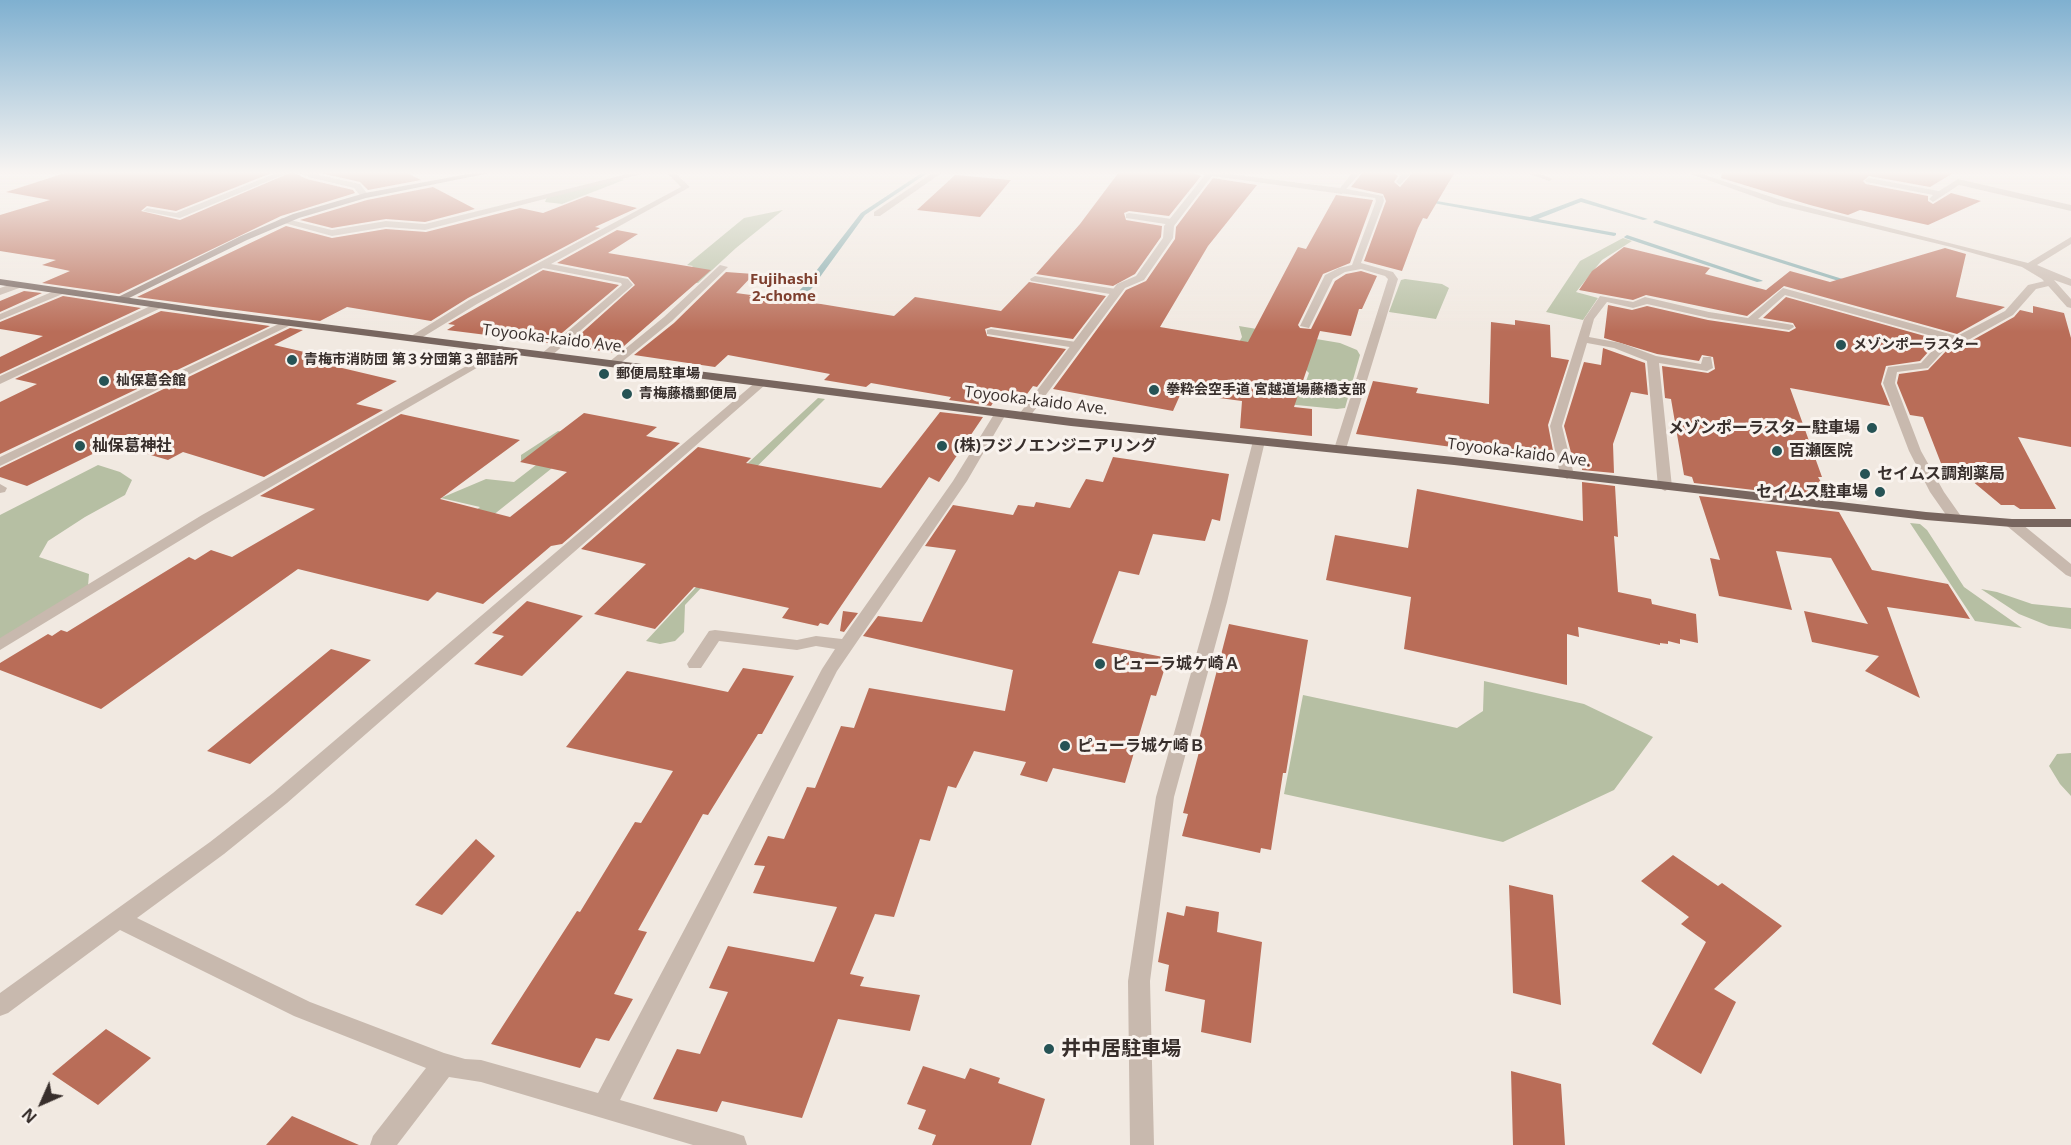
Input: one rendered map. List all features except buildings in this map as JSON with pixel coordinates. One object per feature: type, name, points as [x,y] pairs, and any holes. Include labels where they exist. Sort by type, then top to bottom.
[{"type":"main road","points":[[119,299],[273,225]]},
{"type":"main road","name":"Toyooka-kaido Ave.","points":[[0,282],[159,305],[1000,414],[1340,449],[1956,519],[2012,523],[2071,523]]},
{"type":"street","points":[[300,225],[332,233],[386,225]]},
{"type":"street","points":[[414,338],[518,277],[614,225]]},
{"type":"street","points":[[1024,416],[1116,292],[1126,283],[1140,278],[1168,238],[1171,225]]},
{"type":"street","points":[[1360,266],[1356,262],[1370,225]]},
{"type":"street","points":[[1874,225],[1946,243],[2040,271],[2071,283]]},
{"type":"street","points":[[2071,240],[2031,265],[2040,271],[2071,305]]},
{"type":"street","points":[[540,265],[624,281],[628,285],[546,355]]},
{"type":"street","points":[[1305,326],[1329,277],[1342,270],[1360,266],[1389,274],[1393,279],[1340,449]]},
{"type":"street","points":[[612,363],[682,306],[723,267]]},
{"type":"street","points":[[500,274],[518,277]]},
{"type":"street","points":[[1035,279],[1116,292]]},
{"type":"street","points":[[1956,519],[1926,474],[1889,383],[1892,369],[1924,366],[1943,345],[1954,339],[1966,337],[2009,313],[2032,287],[2049,283]]},
{"type":"street","points":[[0,292],[18,285]]},
{"type":"street","points":[[1,317],[61,291]]},
{"type":"street","points":[[1750,321],[1783,291],[1954,339]]},
{"type":"street","points":[[1567,475],[1556,426],[1589,319],[1604,298],[1633,305],[1642,303],[1647,298],[1709,315],[1789,327]]},
{"type":"street","points":[[0,380],[159,305]]},
{"type":"street","points":[[682,306],[700,308]]},
{"type":"street","points":[[17,310],[30,312]]},
{"type":"street","points":[[0,462],[289,322]]},
{"type":"street","points":[[991,332],[1076,345]]},
{"type":"street","points":[[1583,339],[1617,345],[1653,359],[1707,368],[1707,359]]},
{"type":"street","points":[[0,645],[207,518],[502,349]]},
{"type":"street","points":[[1653,359],[1665,487]]},
{"type":"street","points":[[0,1006],[217,848],[280,798],[760,383]]},
{"type":"street","points":[[605,1105],[830,669],[960,481],[1000,414]]},
{"type":"street","points":[[1142,1145],[1139,981],[1165,797],[1219,602],[1259,441]]},
{"type":"street","points":[[2012,523],[2071,572]]},
{"type":"street","points":[[695,664],[715,635],[797,645],[816,641],[845,645]]},
{"type":"street","points":[[118,918],[302,1009],[444,1064],[465,1070],[481,1071],[605,1105],[735,1145]]},
{"type":"street","points":[[382,1145],[444,1064]]},
{"type":"green space","points":[[735,225],[764,225],[698,283],[672,284],[693,266],[687,265]]},
{"type":"green space","points":[[1623,238],[1632,241],[1602,260],[1576,292],[1598,298],[1583,320],[1546,312],[1580,261]]},
{"type":"green space","points":[[1401,280],[1442,284],[1449,288],[1436,319],[1389,312]]},
{"type":"green space","points":[[1239,326],[1340,343],[1357,350],[1360,355],[1345,408],[1266,402],[1304,387],[1309,373],[1303,367],[1223,396],[1234,351],[1242,337]]},
{"type":"green space","points":[[818,398],[825,399],[704,519],[691,516]]},
{"type":"green space","points":[[558,431],[591,437],[487,520],[469,516],[480,507],[441,498],[486,479],[514,482],[536,465],[521,461],[521,455]]},
{"type":"green space","points":[[98,465],[120,472],[132,480],[125,495],[48,541],[39,557],[89,574],[88,586],[0,640],[0,515]]},
{"type":"green space","points":[[1910,523],[1920,524],[1927,530],[1964,587],[2022,628],[1975,621]]},
{"type":"green space","points":[[697,586],[701,588],[685,605],[684,632],[675,641],[660,644],[646,641]]},
{"type":"green space","points":[[1981,589],[2032,604],[2071,608],[2071,629],[2049,626],[2019,614]]},
{"type":"green space","points":[[1484,681],[1584,704],[1653,737],[1614,790],[1503,842],[1284,794],[1303,695],[1457,728],[1483,711]]},
{"type":"green space","points":[[2071,753],[2071,796],[2049,766],[2057,754]]},
{"type":"waterway","points":[[785,309],[809,286],[854,225]]},
{"type":"waterway","points":[[1565,225],[1614,234]]},
{"type":"waterway","points":[[1667,225],[1850,283]]},
{"type":"waterway","points":[[1627,237],[1759,281]]},
{"type":"place","name":"メゾンポーラスター","points":[[1841,345]]},
{"type":"place","name":"青梅市消防団 第３分団第３部詰所","points":[[292,360]]},
{"type":"place","name":"郵便局駐車場","points":[[604,374]]},
{"type":"place","name":"杣保葛会館","points":[[104,381]]},
{"type":"place","name":"拳粋会空手道 宮越道場藤橋支部","points":[[1154,390]]},
{"type":"place","name":"青梅藤橋郵便局","points":[[627,394]]},
{"type":"place","name":"メゾンポーラスター駐車場","points":[[1872,428]]},
{"type":"place","name":"杣保葛神社","points":[[80,446]]},
{"type":"place","name":"(株)フジノエンジニアリング","points":[[942,446]]},
{"type":"place","name":"百瀬医院","points":[[1777,451]]},
{"type":"place","name":"セイムス調剤薬局","points":[[1865,474]]},
{"type":"place","name":"セイムス駐車場","points":[[1880,492]]},
{"type":"place","name":"ピューラ城ケ崎Ａ","points":[[1100,664]]},
{"type":"place","name":"ピューラ城ケ崎Ｂ","points":[[1065,746]]},
{"type":"place","name":"井中居駐車場","points":[[1049,1049]]},
{"type":"district","name":"Fujihashi 2-chome","points":[[784,288]]}]
